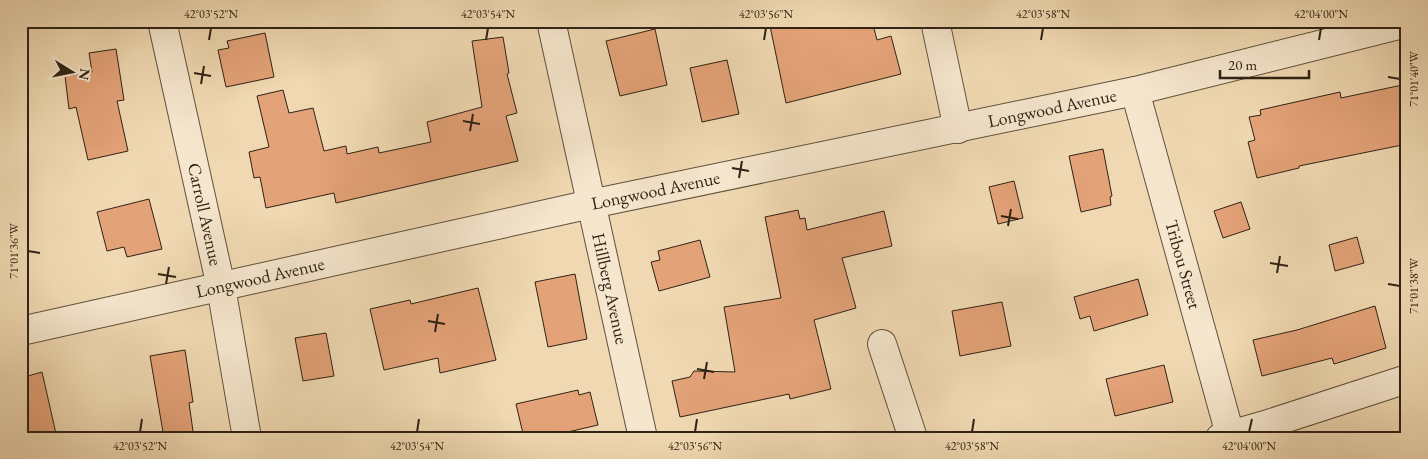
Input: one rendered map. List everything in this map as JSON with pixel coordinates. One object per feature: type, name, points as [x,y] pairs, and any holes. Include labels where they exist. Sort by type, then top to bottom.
[{"type":"street","name":"Carroll Avenue","points":[[162,21],[221,287],[248,438]]},
{"type":"street","name":"Hillberg Avenue","points":[[551,21],[643,438]]},
{"type":"street","points":[[935,21],[958,129]]},
{"type":"street","name":"Longwood Avenue","points":[[21,330],[592,204],[1135,91],[1407,23]]},
{"type":"street","name":"Tribou Street","points":[[1135,91],[1227,437]]},
{"type":"street","points":[[882,344],[913,438]]},
{"type":"street","points":[[1227,437],[1407,380]]},
{"type":"building","points":[[769,21],[872,21],[877,40],[891,36],[901,74],[786,103]]},
{"type":"building","points":[[655,29],[667,85],[620,96],[606,41]]},
{"type":"building","points":[[265,33],[274,77],[226,87],[218,50],[229,48],[227,41]]},
{"type":"building","points":[[503,37],[509,73],[507,74],[517,113],[506,116],[518,161],[336,203],[334,193],[266,208],[260,177],[254,178],[249,152],[269,147],[257,96],[283,90],[289,113],[313,108],[324,151],[346,146],[347,154],[378,147],[379,153],[431,142],[427,122],[482,107],[472,41]]},
{"type":"building","points":[[116,49],[124,100],[117,101],[128,151],[88,160],[76,107],[69,109],[65,76],[92,72],[89,53]]},
{"type":"building","points":[[727,60],[739,114],[702,122],[690,68]]},
{"type":"building","points":[[1407,84],[1407,144],[1299,166],[1299,168],[1257,178],[1248,142],[1255,140],[1249,117],[1261,115],[1260,110],[1340,92],[1341,98]]},
{"type":"building","points":[[1103,149],[1112,196],[1110,197],[1111,205],[1081,212],[1069,156]]},
{"type":"building","points":[[1014,181],[1023,218],[998,224],[989,187]]},
{"type":"building","points":[[149,199],[162,249],[127,257],[124,247],[107,251],[97,212]]},
{"type":"building","points":[[1241,202],[1250,229],[1223,238],[1214,211]]},
{"type":"building","points":[[798,210],[800,219],[805,218],[807,230],[884,211],[892,246],[842,258],[856,308],[814,320],[831,389],[790,399],[789,394],[680,417],[672,381],[690,377],[694,371],[735,372],[724,307],[781,298],[765,217]]},
{"type":"building","points":[[1357,237],[1364,263],[1335,271],[1329,245]]},
{"type":"building","points":[[700,240],[710,277],[659,291],[651,262],[660,260],[658,251]]},
{"type":"building","points":[[575,274],[587,339],[548,347],[535,282]]},
{"type":"building","points":[[1138,279],[1148,315],[1094,331],[1090,316],[1080,319],[1074,297]]},
{"type":"building","points":[[478,288],[496,360],[440,373],[438,358],[384,370],[370,309],[410,300],[411,304]]},
{"type":"building","points":[[1002,302],[1011,346],[960,356],[952,311]]},
{"type":"building","points":[[1375,306],[1386,348],[1334,364],[1332,358],[1262,376],[1253,340],[1297,330]]},
{"type":"building","points":[[326,333],[334,376],[303,381],[295,338]]},
{"type":"building","points":[[185,350],[193,402],[189,403],[194,438],[164,438],[150,356]]},
{"type":"building","points":[[1164,365],[1173,402],[1115,416],[1106,379]]},
{"type":"building","points":[[42,372],[57,438],[21,438],[21,378]]},
{"type":"building","points":[[578,390],[579,395],[590,392],[598,425],[542,438],[524,438],[516,404]]}]
